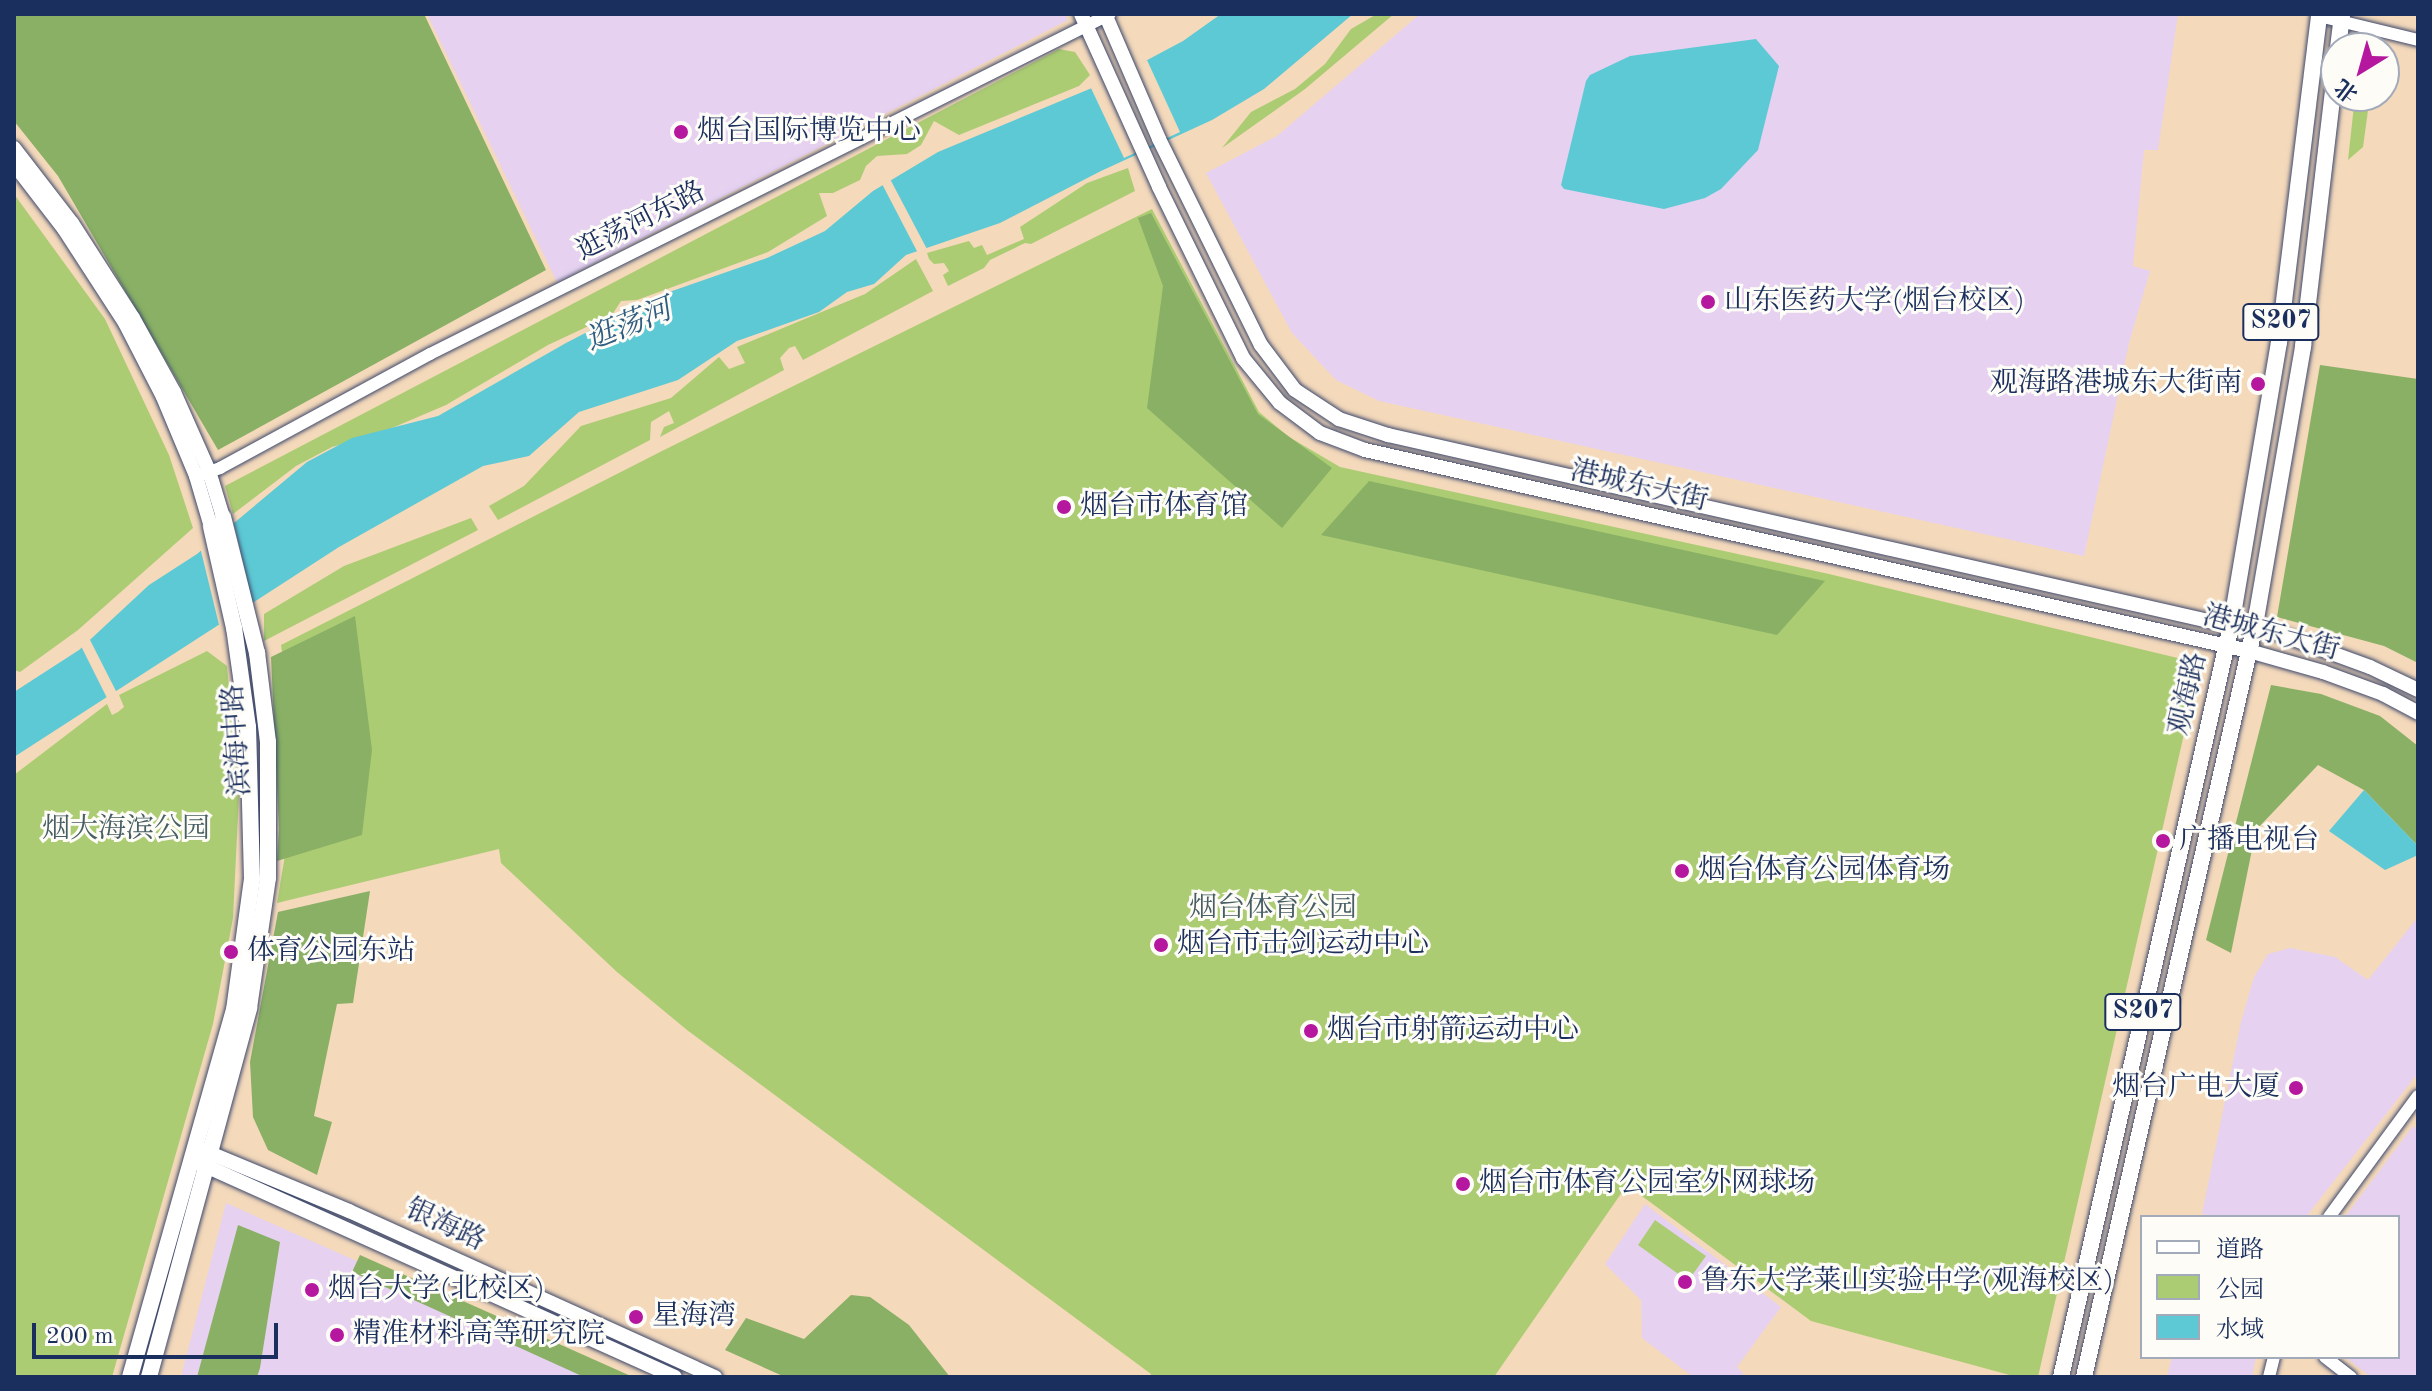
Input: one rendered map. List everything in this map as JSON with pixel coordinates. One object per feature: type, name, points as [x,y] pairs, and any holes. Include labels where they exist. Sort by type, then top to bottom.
[{"type":"main road","name":"港城东大街","points":[[1107,15],[1159,139],[1261,345],[1295,390],[1339,419],[1388,435],[2231,626],[2255,625],[2370,667],[2418,690]]},
{"type":"main road","name":"观海路","points":[[2061,1377],[2231,626],[2279,342],[2319,15]]},
{"type":"main road","name":"港城东大街","points":[[1084,20],[1142,151],[1243,358],[1258,380],[1302,421],[1340,442],[2249,651],[2323,672],[2383,694],[2418,713]]},
{"type":"main road","name":"观海路","points":[[2084,1377],[2255,625],[2303,346],[2330,112]]},
{"type":"main road","name":"滨海中路","points":[[14,148],[72,223],[133,318],[174,392],[250,616],[268,742],[268,878],[249,1008],[149,1377]]},
{"type":"main road","name":"滨海中路","points":[[14,164],[64,229],[125,323],[203,474]]},
{"type":"main road","name":"滨海中路","points":[[130,1377],[234,1010],[252,879],[248,727],[217,522]]},
{"type":"main road","name":"银海路","points":[[193,1153],[349,1211],[715,1377]]},
{"type":"main road","name":"银海路","points":[[210,1160],[675,1377]]},
{"type":"street","name":"逛荡河东路","points":[[203,474],[430,354],[1084,20],[1107,15]]},
{"type":"street","points":[[2319,15],[2341,18],[2418,40]]},
{"type":"street","points":[[2331,1215],[2414,1111],[2418,1096]]},
{"type":"street","points":[[2328,1359],[2351,1377]]},
{"type":"shaded area","points":[[427,14],[1065,14],[1068,20],[557,282]]},
{"type":"shaded area","name":"山东医药大学(烟台校区)","points":[[1420,14],[2178,14],[2158,150],[2144,150],[2133,266],[2150,271],[2129,343],[2084,556],[1379,401],[1336,380],[1292,333],[1206,173],[1277,136]]},
{"type":"shaded area","points":[[2418,917],[2418,1073],[2308,1215],[2202,1214],[2241,1022],[2254,977],[2268,954],[2290,948],[2335,957],[2368,980]]},
{"type":"shaded area","points":[[2413,1126],[2418,1130],[2418,1377],[2371,1377],[2348,1359],[2400,1359],[2400,1215],[2346,1215]]},
{"type":"shaded area","name":"烟台大学(北校区)","points":[[226,1203],[618,1377],[181,1377]]},
{"type":"shaded area","name":"鲁东大学莱山实验中学(观海校区)","points":[[1645,1204],[1781,1307],[1737,1367],[1743,1373],[1741,1377],[1693,1377],[1642,1338],[1641,1300],[1605,1264]]},
{"type":"shaded area","points":[[2172,1359],[2256,1359],[2252,1377],[2167,1377]]},
{"type":"green space","points":[[14,14],[424,14],[546,270],[218,450],[58,176],[14,121]]},
{"type":"green space","points":[[1377,14],[1394,14],[1305,89],[1222,148],[1251,112],[1295,89],[1325,64],[1351,29]]},
{"type":"green space","points":[[1059,49],[1075,52],[1090,75],[1079,86],[959,135],[934,121],[921,145],[907,154],[877,156],[866,166],[860,180],[833,193],[819,193],[827,216],[768,252],[637,300],[621,301],[612,315],[548,345],[446,405],[378,434],[332,447],[296,466],[233,514],[225,486]]},
{"type":"green space","points":[[2353,112],[2368,112],[2363,147],[2348,160]]},
{"type":"green space","points":[[1128,168],[1135,191],[1031,244],[1025,243],[990,260],[984,268],[948,286],[943,275],[949,271],[944,263],[934,264],[929,259],[927,253],[969,241],[974,248],[982,245],[987,255],[1024,239],[1020,227],[1087,183]]},
{"type":"green space","points":[[14,194],[105,319],[169,455],[193,528],[78,630],[20,672],[14,670]]},
{"type":"green space","name":"烟台体育公园","points":[[1152,209],[1259,412],[1289,437],[1340,467],[1829,574],[2186,660],[2199,668],[2038,1377],[2017,1377],[1811,1321],[1627,1185],[1494,1377],[1150,1377],[1151,1374],[687,1030],[617,972],[501,863],[499,849],[277,903],[292,813],[288,692],[281,645],[664,450]]},
{"type":"green space","points":[[1151,213],[1258,414],[1332,468],[1282,528],[1147,408],[1163,286],[1138,218]]},
{"type":"green space","points":[[916,259],[933,291],[803,360],[795,346],[789,348],[780,358],[784,370],[660,437],[664,427],[674,423],[669,411],[651,422],[650,440],[498,520],[489,506],[524,486],[581,426],[671,398],[719,357],[729,369],[745,363],[737,347],[865,294]]},
{"type":"green space","points":[[2320,365],[2418,379],[2418,663],[2384,646],[2277,617]]},
{"type":"green space","points":[[1369,481],[1825,581],[1777,635],[1321,535]]},
{"type":"green space","points":[[471,518],[478,530],[264,641],[264,614],[344,566]]},
{"type":"green space","points":[[355,616],[372,750],[362,835],[277,861],[279,829],[271,657]]},
{"type":"green space","name":"烟大海滨公园","points":[[207,651],[227,666],[239,794],[233,918],[213,1024],[112,1377],[14,1377],[14,775],[107,704],[112,715],[118,712],[124,707],[119,695]]},
{"type":"green space","points":[[2271,685],[2321,694],[2380,716],[2418,746],[2418,846],[2364,790],[2318,765],[2256,830],[2231,953],[2206,940]]},
{"type":"green space","points":[[370,891],[353,1003],[337,1004],[314,1116],[332,1122],[317,1175],[268,1150],[253,1117],[250,1062],[278,912]]},
{"type":"green space","points":[[1655,1220],[1706,1256],[1688,1281],[1638,1245]]},
{"type":"green space","points":[[238,1225],[280,1242],[260,1368],[257,1377],[197,1377]]},
{"type":"green space","points":[[360,1255],[633,1377],[584,1377],[352,1272]]},
{"type":"green space","points":[[851,1295],[870,1297],[909,1325],[950,1377],[785,1377],[725,1350],[746,1318],[804,1339]]},
{"type":"water","name":"逛荡河","points":[[1221,14],[1353,14],[1264,89],[1212,120],[1101,171],[1000,223],[906,255],[874,284],[847,292],[819,312],[737,341],[678,380],[579,412],[529,456],[483,466],[339,547],[14,757],[14,692],[79,650],[149,585],[197,554],[307,462],[352,438],[438,416],[566,343],[655,297],[767,258],[825,231],[873,191],[938,152],[1104,83],[1183,41]]},
{"type":"water","points":[[1756,39],[1779,66],[1758,150],[1721,189],[1705,198],[1664,209],[1564,189],[1561,185],[1590,75],[1630,56]]},
{"type":"water","points":[[2364,790],[2418,846],[2418,855],[2385,870],[2329,831]]},
{"type":"pier","points":[[1147,60],[1180,132],[1124,158],[1090,86]]},
{"type":"pier","points":[[889,177],[928,251],[919,255],[881,182]]},
{"type":"pier","points":[[233,520],[254,609],[220,629],[200,547]]},
{"type":"pier","points":[[88,636],[118,695],[108,700],[80,644]]},
{"type":"place","name":"烟台国际博览中心","points":[[681,132]]},
{"type":"place","name":"山东医药大学(烟台校区)","points":[[1708,302]]},
{"type":"place","name":"观海路港城东大街南","points":[[2258,384]]},
{"type":"place","name":"烟台市体育馆","points":[[1064,507]]},
{"type":"place","name":"广播电视台","points":[[2163,841]]},
{"type":"place","name":"烟台体育公园体育场","points":[[1682,871]]},
{"type":"place","name":"烟台市击剑运动中心","points":[[1161,945]]},
{"type":"place","name":"体育公园东站","points":[[231,952]]},
{"type":"place","name":"烟台市射箭运动中心","points":[[1311,1031]]},
{"type":"place","name":"烟台广电大厦","points":[[2296,1088]]},
{"type":"place","name":"烟台市体育公园室外网球场","points":[[1463,1184]]},
{"type":"place","name":"鲁东大学莱山实验中学(观海校区)","points":[[1685,1282]]},
{"type":"place","name":"烟台大学(北校区)","points":[[312,1290]]},
{"type":"place","name":"星海湾","points":[[636,1317]]},
{"type":"place","name":"精准材料高等研究院","points":[[337,1335]]}]
